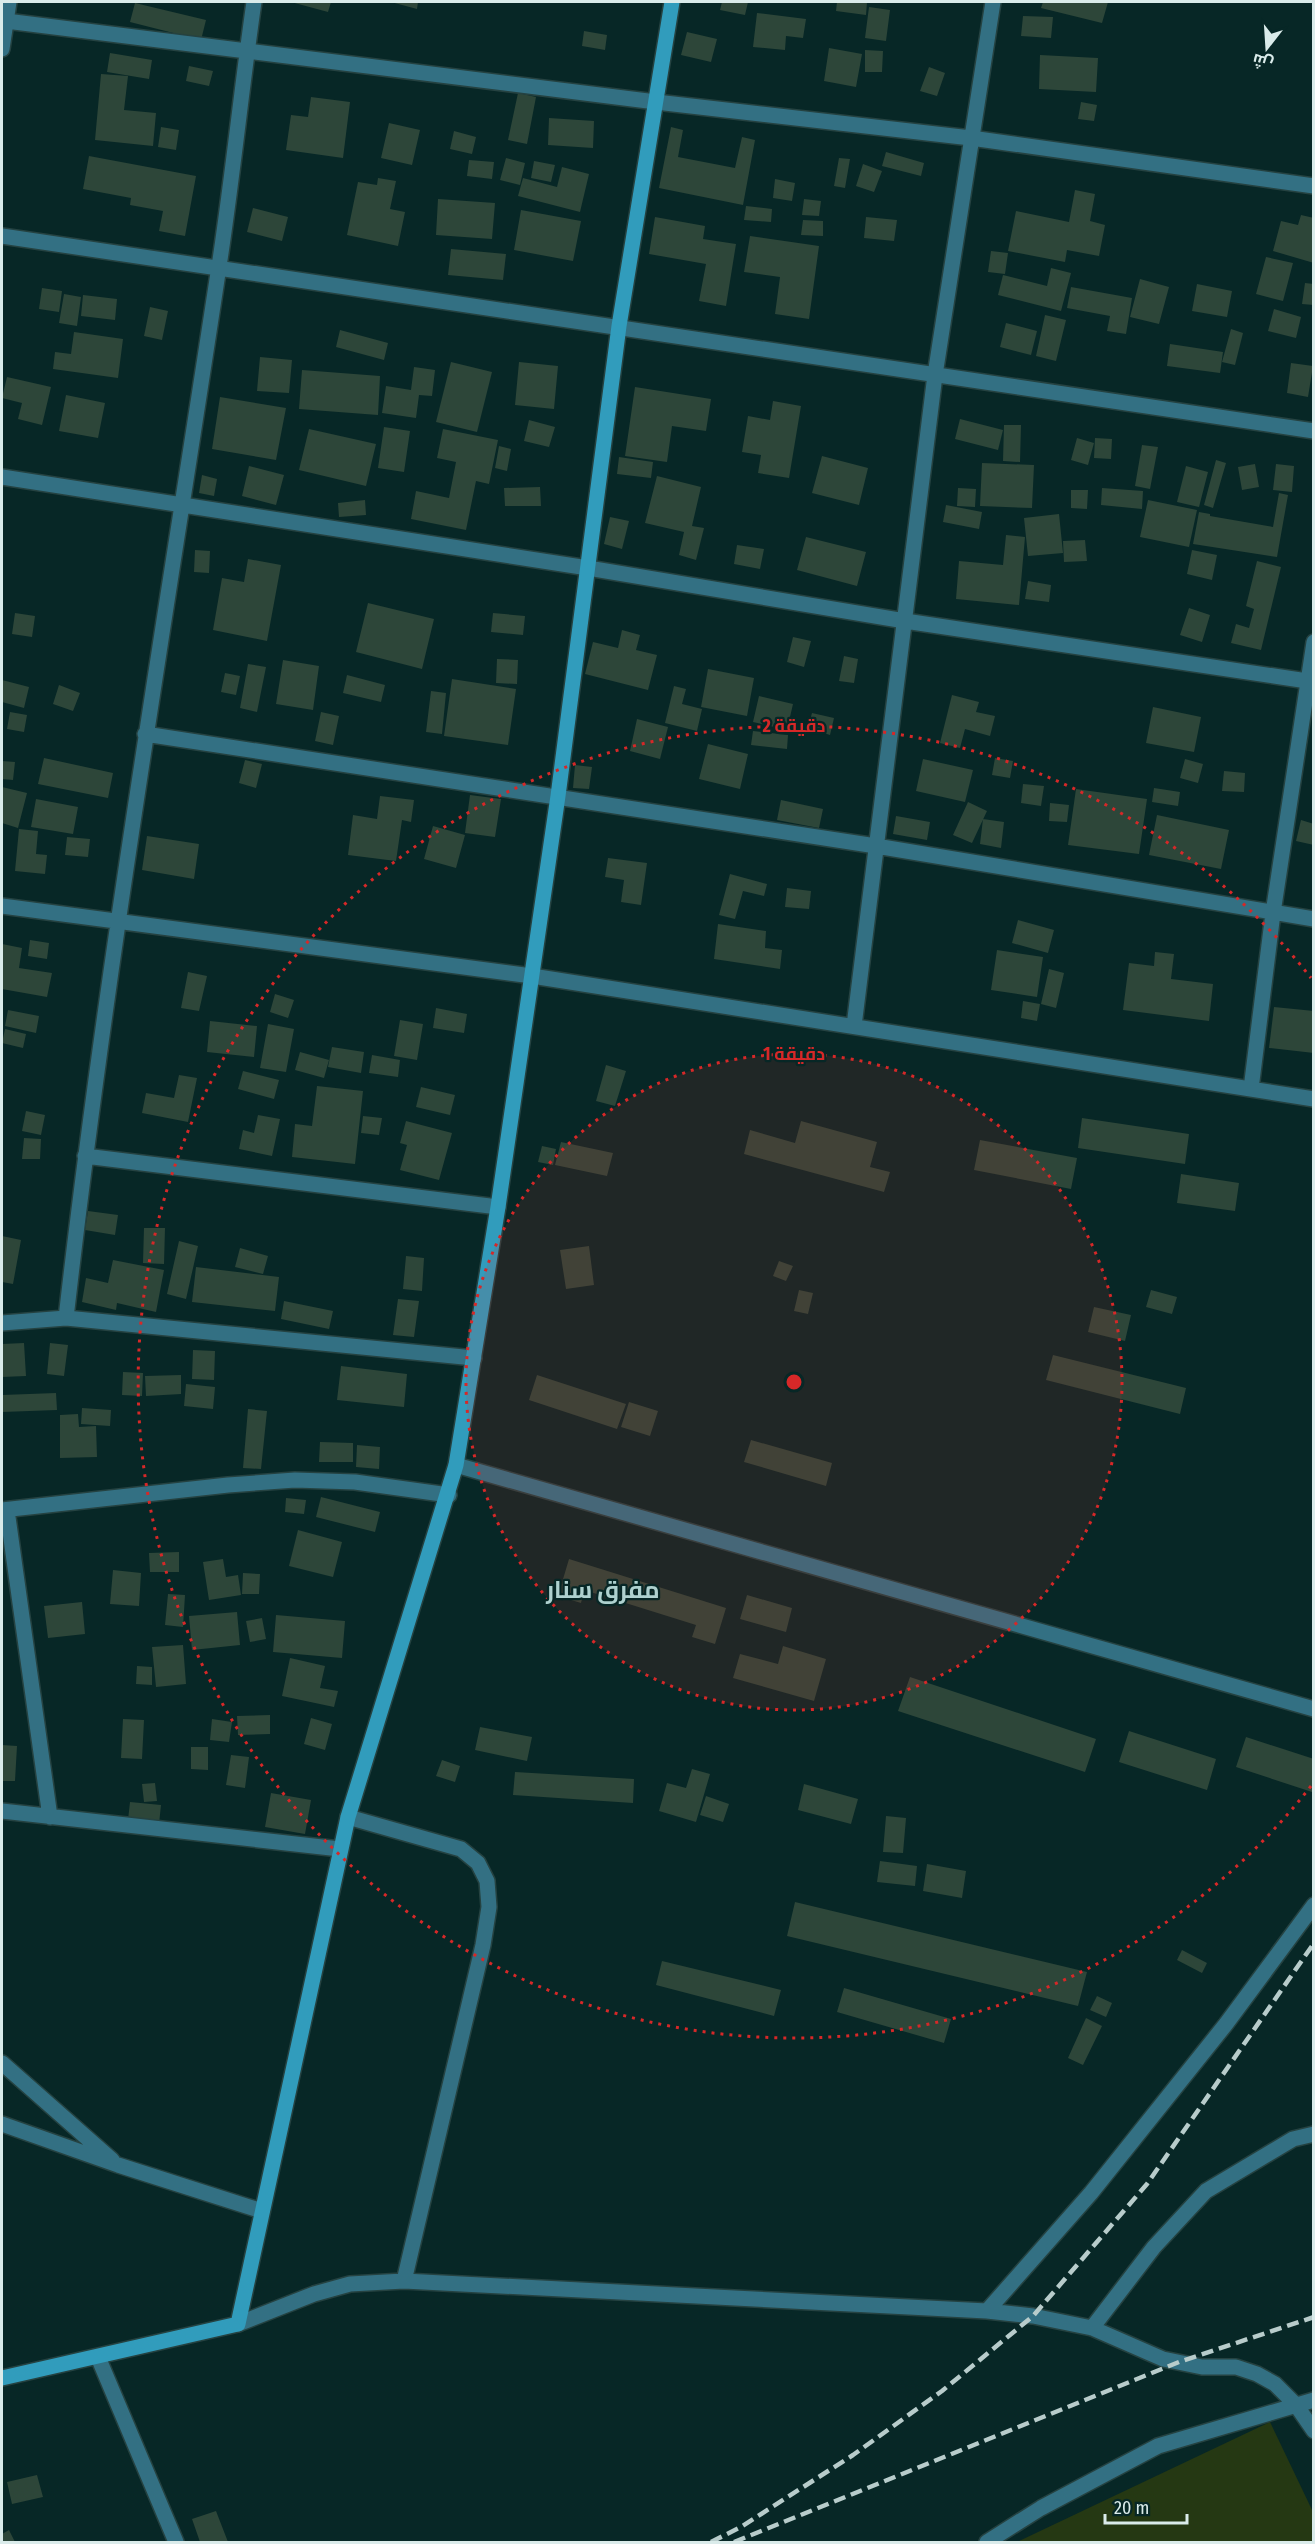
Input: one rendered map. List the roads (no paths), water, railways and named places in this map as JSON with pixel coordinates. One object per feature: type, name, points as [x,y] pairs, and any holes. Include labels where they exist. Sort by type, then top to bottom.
[{"type":"street","points":[[2,49],[9,2]]},
{"type":"street","points":[[66,1318],[85,1156],[118,920],[145,734],[219,270],[255,2]]},
{"type":"street","points":[[238,2324],[348,1817],[449,1495],[456,1466],[498,1208],[558,796],[619,326],[672,2]]},
{"type":"street","points":[[854,1026],[935,375],[993,2]]},
{"type":"street","points":[[6,21],[656,102],[971,138],[1314,186]]},
{"type":"street","points":[[2,236],[1314,431]]},
{"type":"street","points":[[2,477],[588,568],[905,621],[1311,682]]},
{"type":"street","points":[[1251,1089],[1272,913],[1311,682],[1314,642]]},
{"type":"street","points":[[145,734],[876,846],[1314,919]]},
{"type":"street","points":[[2,906],[532,976],[1314,1099]]},
{"type":"street","points":[[85,1156],[498,1208]]},
{"type":"street","points":[[2,1323],[66,1318],[474,1358]]},
{"type":"street","points":[[456,1466],[1314,1708]]},
{"type":"street","points":[[50,1816],[4,1510],[228,1485],[295,1480],[355,1482],[449,1495]]},
{"type":"street","points":[[2,1811],[340,1849]]},
{"type":"street","points":[[348,1817],[461,1850],[478,1863],[487,1881],[489,1907],[483,1944],[404,2281]]},
{"type":"street","points":[[987,2311],[1091,2193],[1226,2024],[1314,1905]]},
{"type":"street","points":[[2,2063],[118,2165]]},
{"type":"street","points":[[2,2124],[118,2165],[262,2211]]},
{"type":"street","points":[[1092,2328],[1154,2247],[1206,2191],[1293,2139],[1314,2134]]},
{"type":"street","points":[[2,2378],[238,2324],[315,2294],[350,2284],[404,2281],[987,2311],[1033,2316],[1092,2328],[1163,2359],[1202,2367],[1236,2367],[1257,2374],[1275,2384],[1296,2405],[1314,2431]]},
{"type":"street","points":[[98,2357],[176,2542]]},
{"type":"street","points":[[987,2542],[1041,2508],[1158,2446],[1314,2400]]},
{"type":"railway","points":[[711,2542],[741,2527],[853,2455],[942,2391],[1033,2316],[1147,2184],[1314,1943]]},
{"type":"railway","points":[[734,2542],[1179,2362],[1314,2317]]},
{"type":"district","name":"مفرق سنار","points":[[603,1590]]}]
